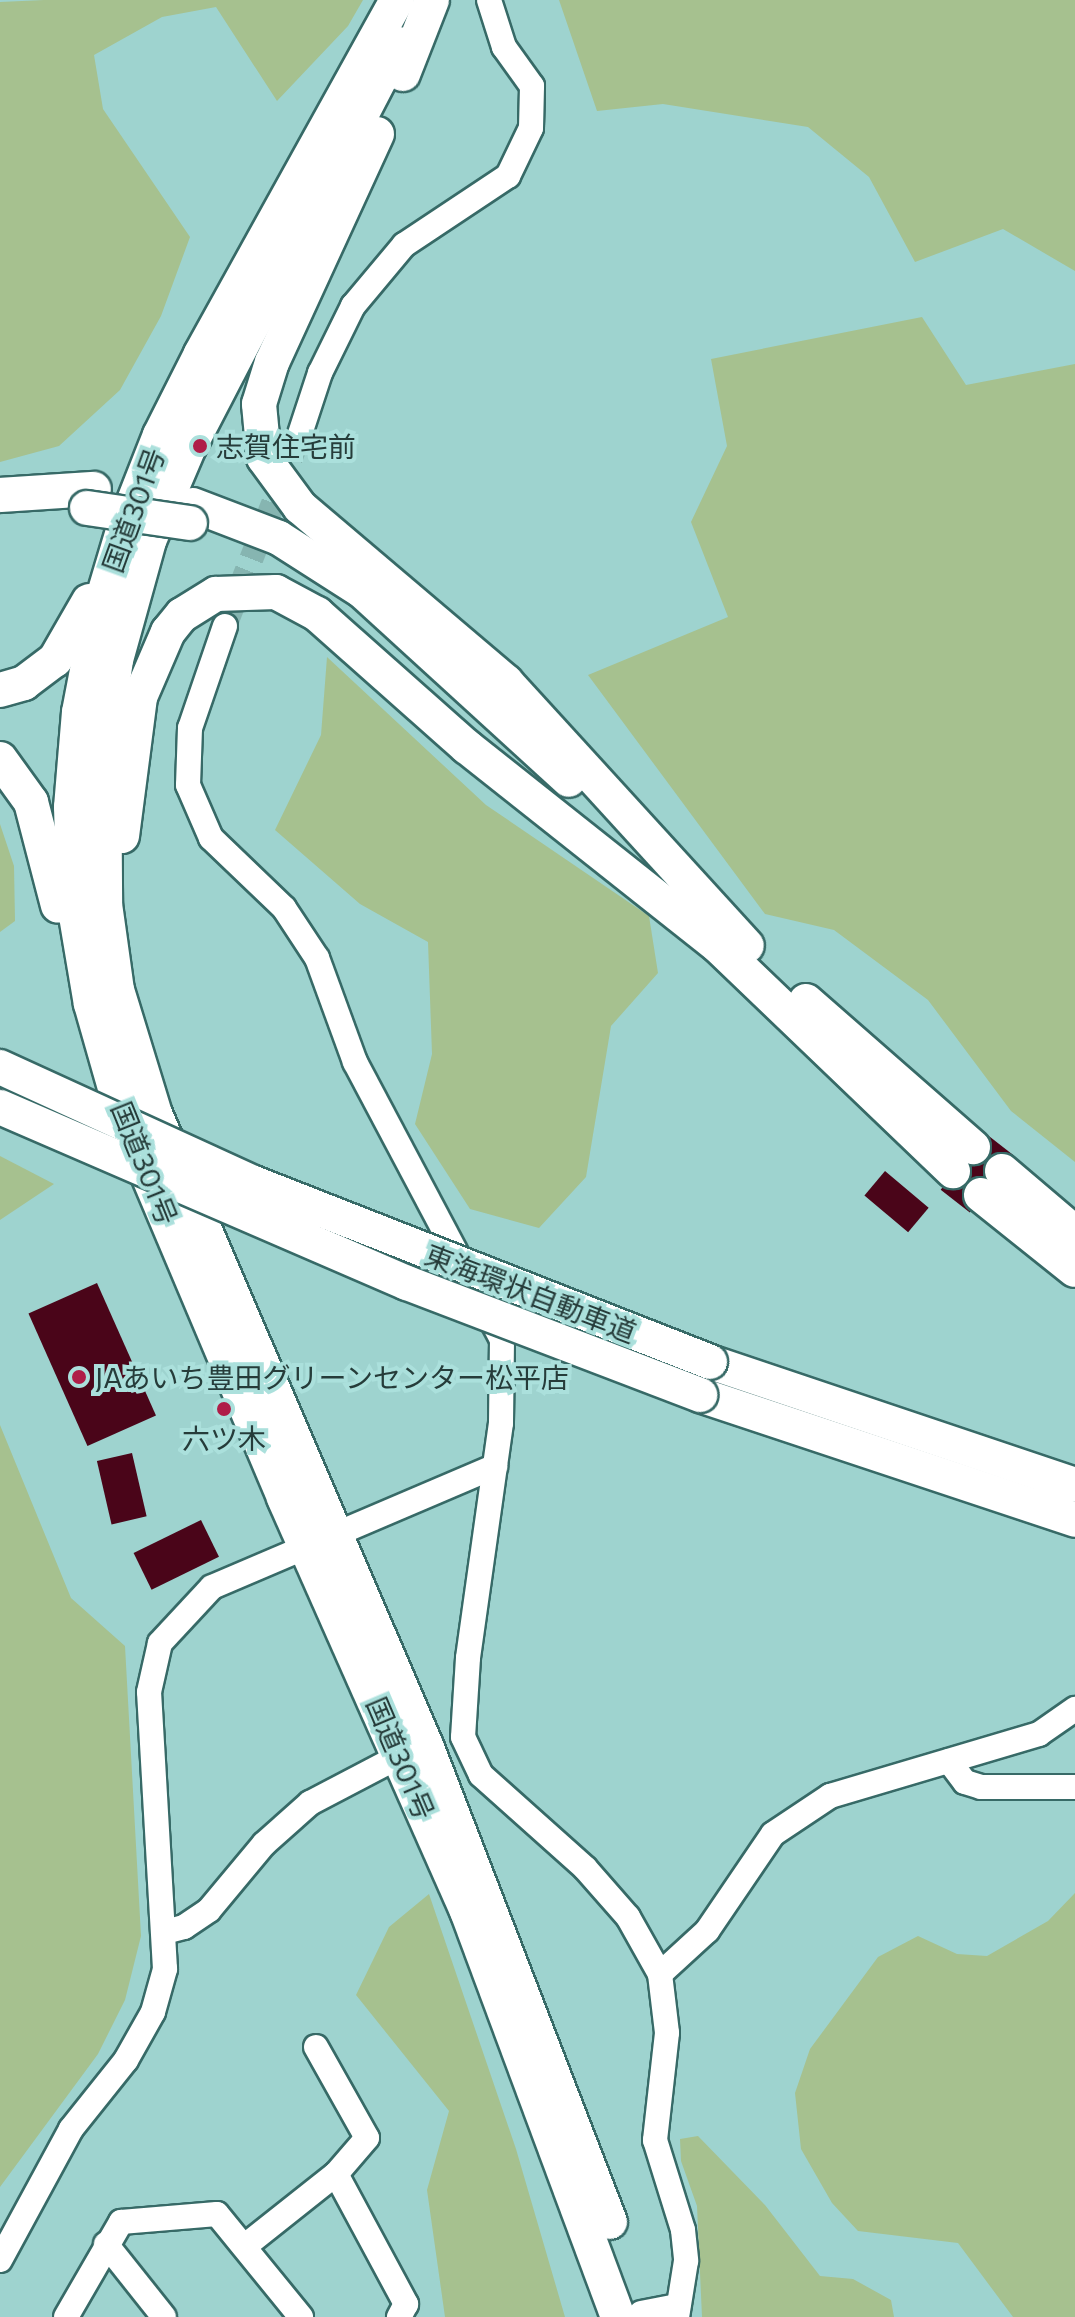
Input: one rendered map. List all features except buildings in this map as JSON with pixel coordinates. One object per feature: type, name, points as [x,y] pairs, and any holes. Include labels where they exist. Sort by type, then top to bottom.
[{"type":"highway","name":"国道301号","points":[[397,0],[201,354],[148,462],[110,570],[87,664],[74,759],[72,856],[81,954],[123,1116],[284,1498],[324,1539],[502,1933],[634,2316]]},
{"type":"highway","name":"国道301号","points":[[420,0],[170,488],[136,581],[116,660],[104,741],[101,821],[105,904],[117,990],[155,1114],[208,1236],[324,1539],[400,1756],[634,2316]]},
{"type":"highway","points":[[432,0],[379,130],[272,362],[259,404],[264,458],[300,507],[506,682],[724,938]]},
{"type":"highway","points":[[0,690],[40,673],[68,642],[146,450],[201,354]]},
{"type":"highway","points":[[0,495],[91,498],[191,514],[277,559],[353,610],[724,938],[963,1159]]},
{"type":"highway","points":[[0,516],[91,498]]},
{"type":"highway","points":[[208,1236],[144,1055],[129,975],[122,867],[128,771],[140,697],[168,632],[197,604],[216,594],[256,589],[276,592],[317,614],[447,730],[724,938]]},
{"type":"highway","points":[[0,759],[18,780],[40,826],[81,1001],[123,1116]]},
{"type":"highway","name":"東海環状自動車道","points":[[0,1067],[251,1182],[710,1362],[1075,1485]]},
{"type":"highway","name":"東海環状自動車道","points":[[0,1107],[379,1272],[700,1395],[1075,1520]]},
{"type":"highway","points":[[1075,1233],[991,1183],[1075,1270]]},
{"type":"street","points":[[298,440],[320,373],[353,306],[404,245],[508,176],[531,128],[532,86],[504,47],[489,0]]},
{"type":"street","points":[[225,626],[190,728],[188,785],[211,838],[284,908],[317,958],[355,1062],[502,1340],[495,1466],[468,1658],[463,1737],[481,1775],[585,1868],[628,1917],[660,1974],[667,2033],[655,2140],[683,2230],[686,2261],[677,2311],[634,2316]]},
{"type":"street","points":[[0,2260],[71,2129],[126,2060],[153,2012],[165,1969],[149,1692],[160,1643],[212,1587],[495,1466]]},
{"type":"street","points":[[660,1974],[707,1931],[773,1834],[858,1783],[949,1761],[1039,1734],[1075,1709]]},
{"type":"street","points":[[165,1932],[184,1927],[209,1910],[264,1844],[338,1786],[400,1756]]},
{"type":"street","points":[[949,1761],[965,1782],[981,1787],[1075,1787]]},
{"type":"street","points":[[245,2246],[336,2174],[367,2138],[316,2047]]},
{"type":"street","points":[[336,2174],[406,2304],[399,2317]]},
{"type":"street","points":[[66,2317],[121,2222],[217,2214],[301,2317]]},
{"type":"street","points":[[106,2244],[164,2317]]},
{"type":"green space","points":[[363,0],[348,26],[277,101],[216,7],[162,17],[94,55],[103,109],[190,237],[161,316],[120,390],[59,446],[0,462],[0,2]]},
{"type":"green space","points":[[559,0],[1075,0],[1075,271],[1003,229],[915,262],[869,177],[808,127],[663,104],[597,111]]},
{"type":"green space","points":[[922,317],[966,385],[1075,364],[1075,1162],[1011,1111],[928,1000],[834,930],[765,914],[588,675],[728,617],[691,522],[727,446],[711,359]]},
{"type":"green space","points":[[327,657],[486,805],[649,916],[658,973],[611,1026],[586,1177],[539,1228],[470,1209],[415,1124],[432,1054],[428,942],[360,904],[275,830],[321,735]]},
{"type":"green space","points":[[0,824],[14,866],[15,921],[0,932]]},
{"type":"green space","points":[[0,1156],[54,1184],[0,1220]]},
{"type":"green space","points":[[0,1425],[71,1598],[125,1646],[141,1936],[125,2000],[98,2054],[0,2187]]},
{"type":"green space","points":[[1075,1893],[1075,2317],[1013,2317],[958,2243],[858,2231],[832,2203],[801,2149],[795,2093],[810,2049],[878,1957],[918,1936],[957,1954],[987,1956],[1048,1921]]},
{"type":"green space","points":[[429,1894],[516,2149],[565,2317],[445,2317],[427,2190],[449,2111],[356,1995],[389,1927]]},
{"type":"green space","points":[[698,2136],[765,2205],[820,2276],[853,2279],[891,2300],[894,2317],[702,2317],[697,2206],[681,2161],[680,2139]]},
{"type":"tunnel","points":[[225,626],[298,440]]},
{"type":"place","name":"志賀住宅前","points":[[200,446]]},
{"type":"place","name":"JAあいち豊田グリーンセンター松平店","points":[[79,1377]]},
{"type":"place","name":"六ツ木","points":[[224,1409]]}]
